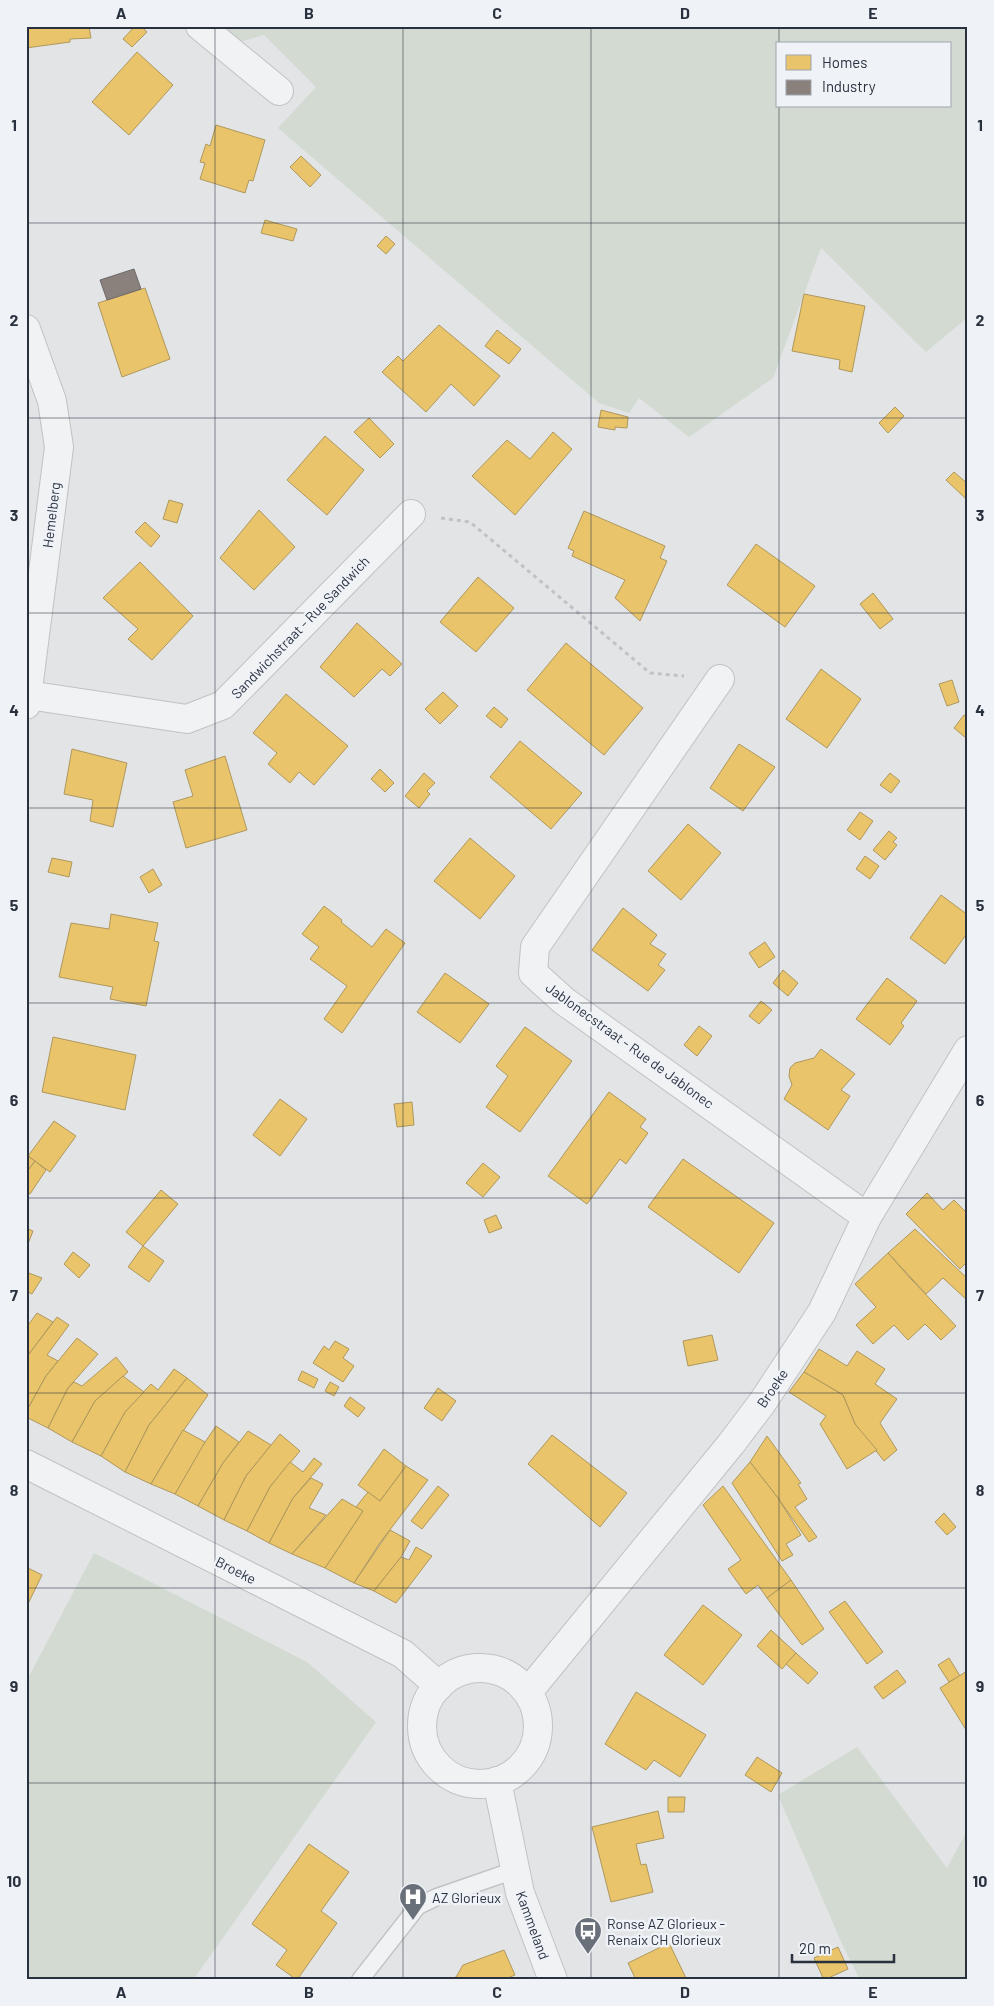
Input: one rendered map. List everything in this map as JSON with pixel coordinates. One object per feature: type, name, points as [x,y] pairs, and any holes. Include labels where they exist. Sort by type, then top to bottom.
[{"type":"street","points":[[200,26],[279,91]]},
{"type":"street","name":"Hemelberg","points":[[26,330],[52,401],[59,447],[27,700]]},
{"type":"street","name":"Sandwichstraat - Rue Sandwich","points":[[27,700],[187,719],[223,705],[411,514]]},
{"type":"street","name":"Jablonecstraat - Rue de Jablonec","points":[[720,678],[535,947],[533,972],[564,1000],[867,1217]]},
{"type":"street","name":"Broeke","points":[[528,1692],[732,1444],[762,1403],[822,1312],[867,1217],[968,1050]]},
{"type":"street","name":"Broeke","points":[[26,1464],[403,1654],[439,1686]]},
{"type":"street","points":[[482,1668],[493,1669],[508,1675],[521,1684],[528,1692],[536,1710],[538,1730],[536,1740],[522,1766],[506,1778],[484,1783],[471,1783],[458,1779],[447,1773],[429,1754],[424,1741],[424,1715],[427,1702],[439,1686],[452,1675],[461,1671],[482,1668]]},
{"type":"street","name":"Kammeland","points":[[497,1781],[520,1893],[553,1980]]},
{"type":"lane","points":[[360,1980],[418,1906],[437,1897],[515,1870]]},
{"type":"path","points":[[470,522],[650,673]]},
{"type":"shaded area","points":[[218,26],[968,26],[968,317],[926,352],[821,248],[773,378],[689,437],[639,398],[629,413],[599,403],[278,128],[316,87],[264,35],[233,44]]},
{"type":"shaded area","points":[[94,1553],[307,1662],[376,1722],[193,1980],[26,1980],[26,1682]]},
{"type":"shaded area","points":[[857,1747],[947,1868],[968,1829],[968,1980],[860,1980],[842,1944],[778,1795]]},
{"type":"building: Homes","points":[[26,26],[89,26],[91,38],[70,39],[70,42],[26,48]]},
{"type":"building: Homes","points":[[135,26],[141,26],[147,32],[132,47],[123,39]]},
{"type":"building: Homes","points":[[137,52],[173,85],[129,135],[92,102]]},
{"type":"building: Homes","points":[[216,125],[265,140],[253,181],[249,180],[245,193],[200,179],[205,163],[200,162],[206,144],[210,146]]},
{"type":"building: Homes","points":[[301,156],[321,175],[310,187],[290,167]]},
{"type":"building: Homes","points":[[265,220],[297,229],[293,241],[261,233]]},
{"type":"building: Homes","points":[[386,236],[395,244],[386,254],[377,246]]},
{"type":"building: Homes","points":[[145,288],[170,359],[122,377],[98,303]]},
{"type":"building: Homes","points":[[804,294],[865,306],[852,372],[839,369],[840,360],[792,351]]},
{"type":"building: Homes","points":[[439,325],[500,376],[474,406],[451,384],[426,412],[382,372],[398,356],[403,361]]},
{"type":"building: Homes","points":[[497,330],[521,349],[509,364],[485,346]]},
{"type":"building: Homes","points":[[895,407],[904,416],[888,433],[879,423]]},
{"type":"building: Homes","points":[[601,410],[628,417],[627,428],[615,427],[615,430],[598,427]]},
{"type":"building: Homes","points":[[369,418],[394,444],[380,458],[354,432]]},
{"type":"building: Homes","points":[[553,432],[572,449],[515,515],[472,476],[507,440],[530,459]]},
{"type":"building: Homes","points":[[325,436],[364,470],[327,515],[287,480]]},
{"type":"building: Homes","points":[[954,472],[968,484],[968,495],[965,498],[946,480]]},
{"type":"building: Homes","points":[[169,500],[183,504],[177,523],[163,519]]},
{"type":"building: Homes","points":[[259,510],[295,547],[254,590],[220,558]]},
{"type":"building: Homes","points":[[584,511],[665,546],[660,558],[667,561],[640,621],[615,598],[625,580],[572,556],[574,551],[568,548]]},
{"type":"building: Homes","points":[[145,522],[160,536],[151,547],[135,532]]},
{"type":"building: Homes","points":[[756,544],[815,586],[785,627],[727,585]]},
{"type":"building: Homes","points":[[140,562],[193,616],[152,660],[128,639],[138,629],[103,598]]},
{"type":"building: Homes","points":[[478,577],[514,608],[476,652],[440,622]]},
{"type":"building: Homes","points":[[873,593],[893,619],[880,629],[860,604]]},
{"type":"building: Homes","points":[[357,623],[402,664],[390,676],[382,669],[354,697],[320,667]]},
{"type":"building: Homes","points":[[566,643],[643,708],[604,755],[527,690]]},
{"type":"building: Homes","points":[[821,669],[861,699],[827,748],[786,719]]},
{"type":"building: Homes","points":[[952,680],[959,702],[947,706],[939,684]]},
{"type":"building: Homes","points":[[443,692],[458,706],[440,724],[425,709]]},
{"type":"building: Homes","points":[[286,694],[348,746],[314,785],[299,772],[290,783],[268,764],[277,753],[253,733]]},
{"type":"building: Homes","points":[[494,707],[508,719],[501,728],[486,716]]},
{"type":"building: Homes","points":[[964,715],[968,718],[966,738],[954,728]]},
{"type":"building: Homes","points":[[520,741],[582,793],[551,829],[490,777]]},
{"type":"building: Homes","points":[[739,744],[775,767],[743,811],[710,788]]},
{"type":"building: Homes","points":[[72,749],[127,763],[113,827],[90,821],[93,800],[64,794]]},
{"type":"building: Homes","points":[[225,756],[247,830],[186,848],[173,802],[193,796],[185,770]]},
{"type":"building: Homes","points":[[380,769],[394,783],[385,792],[371,779]]},
{"type":"building: Homes","points":[[424,773],[435,783],[427,791],[430,794],[419,808],[405,796]]},
{"type":"building: Homes","points":[[890,773],[900,781],[891,793],[880,785]]},
{"type":"building: Homes","points":[[860,812],[873,821],[860,840],[847,830]]},
{"type":"building: Homes","points":[[688,824],[721,853],[681,900],[648,871]]},
{"type":"building: Homes","points":[[889,831],[897,838],[893,842],[897,845],[885,860],[873,850]]},
{"type":"building: Homes","points":[[470,838],[515,876],[480,919],[434,881]]},
{"type":"building: Homes","points":[[865,856],[879,866],[870,879],[856,869]]},
{"type":"building: Homes","points":[[52,858],[72,862],[69,877],[48,872]]},
{"type":"building: Homes","points":[[153,869],[162,885],[149,893],[140,877]]},
{"type":"building: Homes","points":[[941,895],[968,915],[968,932],[945,964],[910,938]]},
{"type":"building: Homes","points":[[324,906],[372,947],[386,929],[405,943],[342,1033],[324,1019],[347,986],[310,959],[319,947],[302,934]]},
{"type":"building: Homes","points":[[623,908],[657,935],[650,944],[666,954],[658,965],[665,970],[648,991],[592,950]]},
{"type":"building: Homes","points":[[111,914],[158,923],[154,941],[159,942],[146,1006],[110,999],[113,987],[59,977],[71,923],[109,929]]},
{"type":"building: Homes","points":[[765,942],[775,957],[759,968],[749,953]]},
{"type":"building: Homes","points":[[783,970],[798,983],[788,996],[773,983]]},
{"type":"building: Homes","points":[[445,973],[489,1004],[460,1043],[417,1012]]},
{"type":"building: Homes","points":[[887,978],[917,1001],[901,1023],[904,1026],[890,1045],[856,1019]]},
{"type":"building: Homes","points":[[761,1001],[772,1010],[759,1024],[749,1016]]},
{"type":"building: Homes","points":[[699,1026],[712,1036],[697,1056],[684,1045]]},
{"type":"building: Homes","points":[[525,1027],[572,1061],[520,1132],[486,1107],[508,1076],[496,1066]]},
{"type":"building: Homes","points":[[53,1037],[136,1055],[125,1110],[42,1092]]},
{"type":"building: Homes","points":[[821,1049],[855,1074],[841,1090],[850,1096],[828,1130],[784,1099],[792,1085],[789,1076],[790,1068],[795,1063],[814,1058]]},
{"type":"building: Homes","points":[[609,1092],[646,1119],[640,1127],[648,1133],[626,1164],[620,1159],[587,1204],[548,1176]]},
{"type":"building: Homes","points":[[280,1099],[307,1119],[280,1156],[253,1135]]},
{"type":"building: Homes","points":[[412,1102],[414,1125],[397,1127],[394,1104]]},
{"type":"building: Homes","points":[[54,1121],[76,1136],[50,1172],[28,1156]]},
{"type":"building: Homes","points":[[26,1155],[35,1161],[26,1173]]},
{"type":"building: Homes","points":[[683,1159],[774,1223],[739,1273],[648,1207]]},
{"type":"building: Homes","points":[[35,1161],[46,1170],[30,1194],[26,1191],[26,1173]]},
{"type":"building: Homes","points":[[483,1163],[500,1177],[483,1197],[466,1183]]},
{"type":"building: Homes","points":[[161,1190],[178,1204],[143,1246],[126,1232]]},
{"type":"building: Homes","points":[[927,1193],[943,1210],[954,1200],[968,1214],[968,1261],[960,1269],[906,1214]]},
{"type":"building: Homes","points":[[496,1215],[502,1228],[489,1233],[484,1220]]},
{"type":"building: Homes","points":[[26,1228],[33,1231],[26,1249]]},
{"type":"building: Homes","points":[[915,1229],[968,1279],[968,1301],[943,1278],[926,1294],[888,1253]]},
{"type":"building: Homes","points":[[143,1246],[164,1261],[149,1282],[128,1267]]},
{"type":"building: Homes","points":[[73,1252],[90,1265],[79,1278],[64,1264]]},
{"type":"building: Homes","points":[[888,1253],[956,1326],[941,1340],[925,1324],[908,1340],[894,1325],[873,1344],[856,1325],[876,1307],[855,1284]]},
{"type":"building: Homes","points":[[26,1272],[42,1278],[32,1294],[26,1291]]},
{"type":"building: Homes","points":[[37,1313],[53,1322],[26,1358],[26,1328]]},
{"type":"building: Homes","points":[[57,1317],[69,1325],[47,1355],[58,1361],[46,1376],[26,1412],[26,1358]]},
{"type":"building: Homes","points":[[712,1335],[718,1360],[688,1366],[683,1341]]},
{"type":"building: Homes","points":[[77,1338],[98,1354],[68,1388],[48,1428],[26,1417],[26,1412],[46,1376]]},
{"type":"building: Homes","points":[[335,1341],[349,1349],[343,1358],[354,1366],[343,1382],[313,1363],[324,1346],[329,1350]]},
{"type":"building: Homes","points":[[819,1349],[847,1366],[857,1351],[885,1369],[875,1384],[897,1399],[880,1423],[897,1450],[884,1461],[855,1424],[843,1395],[804,1372]]},
{"type":"building: Homes","points":[[116,1357],[128,1372],[95,1401],[72,1442],[48,1428],[68,1388],[74,1382],[82,1386]]},
{"type":"building: Homes","points":[[174,1369],[187,1378],[149,1425],[125,1472],[101,1456],[125,1412],[151,1384],[158,1390]]},
{"type":"building: Homes","points":[[302,1371],[318,1379],[314,1388],[298,1380]]},
{"type":"building: Homes","points":[[804,1372],[843,1395],[855,1424],[877,1450],[847,1469],[820,1424],[826,1416],[789,1392]]},
{"type":"building: Homes","points":[[123,1376],[144,1392],[125,1412],[101,1456],[72,1442],[95,1401]]},
{"type":"building: Homes","points":[[187,1378],[208,1395],[177,1440],[151,1484],[125,1472],[149,1425]]},
{"type":"building: Homes","points":[[330,1382],[339,1387],[334,1396],[325,1391]]},
{"type":"building: Homes","points":[[438,1388],[456,1401],[442,1421],[424,1408]]},
{"type":"building: Homes","points":[[350,1397],[365,1408],[358,1417],[344,1406]]},
{"type":"building: Homes","points":[[216,1426],[239,1442],[223,1463],[198,1506],[175,1494],[199,1451]]},
{"type":"building: Homes","points":[[183,1430],[205,1442],[175,1494],[151,1484]]},
{"type":"building: Homes","points":[[248,1431],[271,1445],[246,1476],[224,1520],[198,1506],[223,1463]]},
{"type":"building: Homes","points":[[280,1434],[300,1451],[270,1487],[247,1531],[224,1520],[246,1476]]},
{"type":"building: Homes","points":[[552,1435],[627,1493],[600,1527],[528,1464]]},
{"type":"building: Homes","points":[[767,1436],[801,1483],[798,1484],[807,1499],[795,1507],[817,1537],[809,1542],[750,1462]]},
{"type":"building: Homes","points":[[384,1449],[406,1466],[380,1501],[358,1485]]},
{"type":"building: Homes","points":[[314,1458],[322,1464],[293,1498],[269,1543],[247,1531],[270,1487],[290,1462],[303,1472]]},
{"type":"building: Homes","points":[[750,1462],[778,1498],[801,1535],[786,1544],[793,1555],[782,1561],[732,1483]]},
{"type":"building: Homes","points":[[406,1466],[428,1480],[379,1544],[354,1583],[325,1568],[363,1511],[356,1507],[368,1492],[380,1501]]},
{"type":"building: Homes","points":[[311,1478],[323,1484],[309,1508],[326,1515],[292,1554],[269,1543],[293,1498]]},
{"type":"building: Homes","points":[[438,1486],[449,1495],[422,1529],[411,1521]]},
{"type":"building: Homes","points":[[723,1486],[791,1580],[767,1598],[758,1585],[746,1594],[728,1569],[741,1560],[703,1505]]},
{"type":"building: Homes","points":[[342,1499],[363,1511],[325,1568],[292,1554]]},
{"type":"building: Homes","points":[[944,1513],[956,1527],[947,1535],[935,1522]]},
{"type":"building: Homes","points":[[390,1530],[410,1541],[401,1557],[374,1591],[354,1583]]},
{"type":"building: Homes","points":[[416,1547],[432,1556],[396,1603],[374,1591],[401,1557],[409,1560]]},
{"type":"building: Homes","points":[[26,1567],[42,1575],[26,1608]]},
{"type":"building: Homes","points":[[791,1580],[824,1629],[802,1645],[767,1598]]},
{"type":"building: Homes","points":[[845,1601],[883,1652],[867,1664],[829,1612]]},
{"type":"building: Homes","points":[[703,1605],[742,1635],[703,1685],[664,1655]]},
{"type":"building: Homes","points":[[771,1630],[796,1653],[782,1669],[757,1646]]},
{"type":"building: Homes","points":[[796,1653],[818,1673],[808,1684],[786,1664]]},
{"type":"building: Homes","points":[[949,1658],[960,1676],[949,1682],[938,1665]]},
{"type":"building: Homes","points":[[897,1670],[906,1682],[883,1699],[874,1687]]},
{"type":"building: Homes","points":[[967,1671],[968,1673],[968,1733],[940,1688]]},
{"type":"building: Homes","points":[[636,1692],[706,1735],[680,1777],[654,1760],[646,1770],[605,1744]]},
{"type":"building: Homes","points":[[757,1757],[782,1773],[771,1792],[745,1775]]},
{"type":"building: Homes","points":[[668,1797],[685,1797],[684,1812],[668,1812]]},
{"type":"building: Homes","points":[[658,1811],[664,1838],[636,1844],[641,1865],[646,1864],[653,1892],[611,1902],[592,1827]]},
{"type":"building: Homes","points":[[309,1844],[349,1872],[321,1911],[337,1923],[297,1980],[276,1965],[287,1950],[252,1924]]},
{"type":"building: Homes","points":[[669,1943],[687,1980],[636,1980],[628,1963]]},
{"type":"building: Homes","points":[[838,1947],[848,1969],[824,1980],[814,1958]]},
{"type":"building: Homes","points":[[504,1950],[515,1975],[503,1980],[450,1980],[456,1977],[463,1965]]},
{"type":"building: Industry","points":[[134,269],[141,289],[107,300],[100,280]]},
{"type":"place","name":"AZ Glorieux","points":[[413,1921]]},
{"type":"place","name":"Ronse AZ Glorieux - Renaix CH Glorieux","points":[[588,1955]]}]
